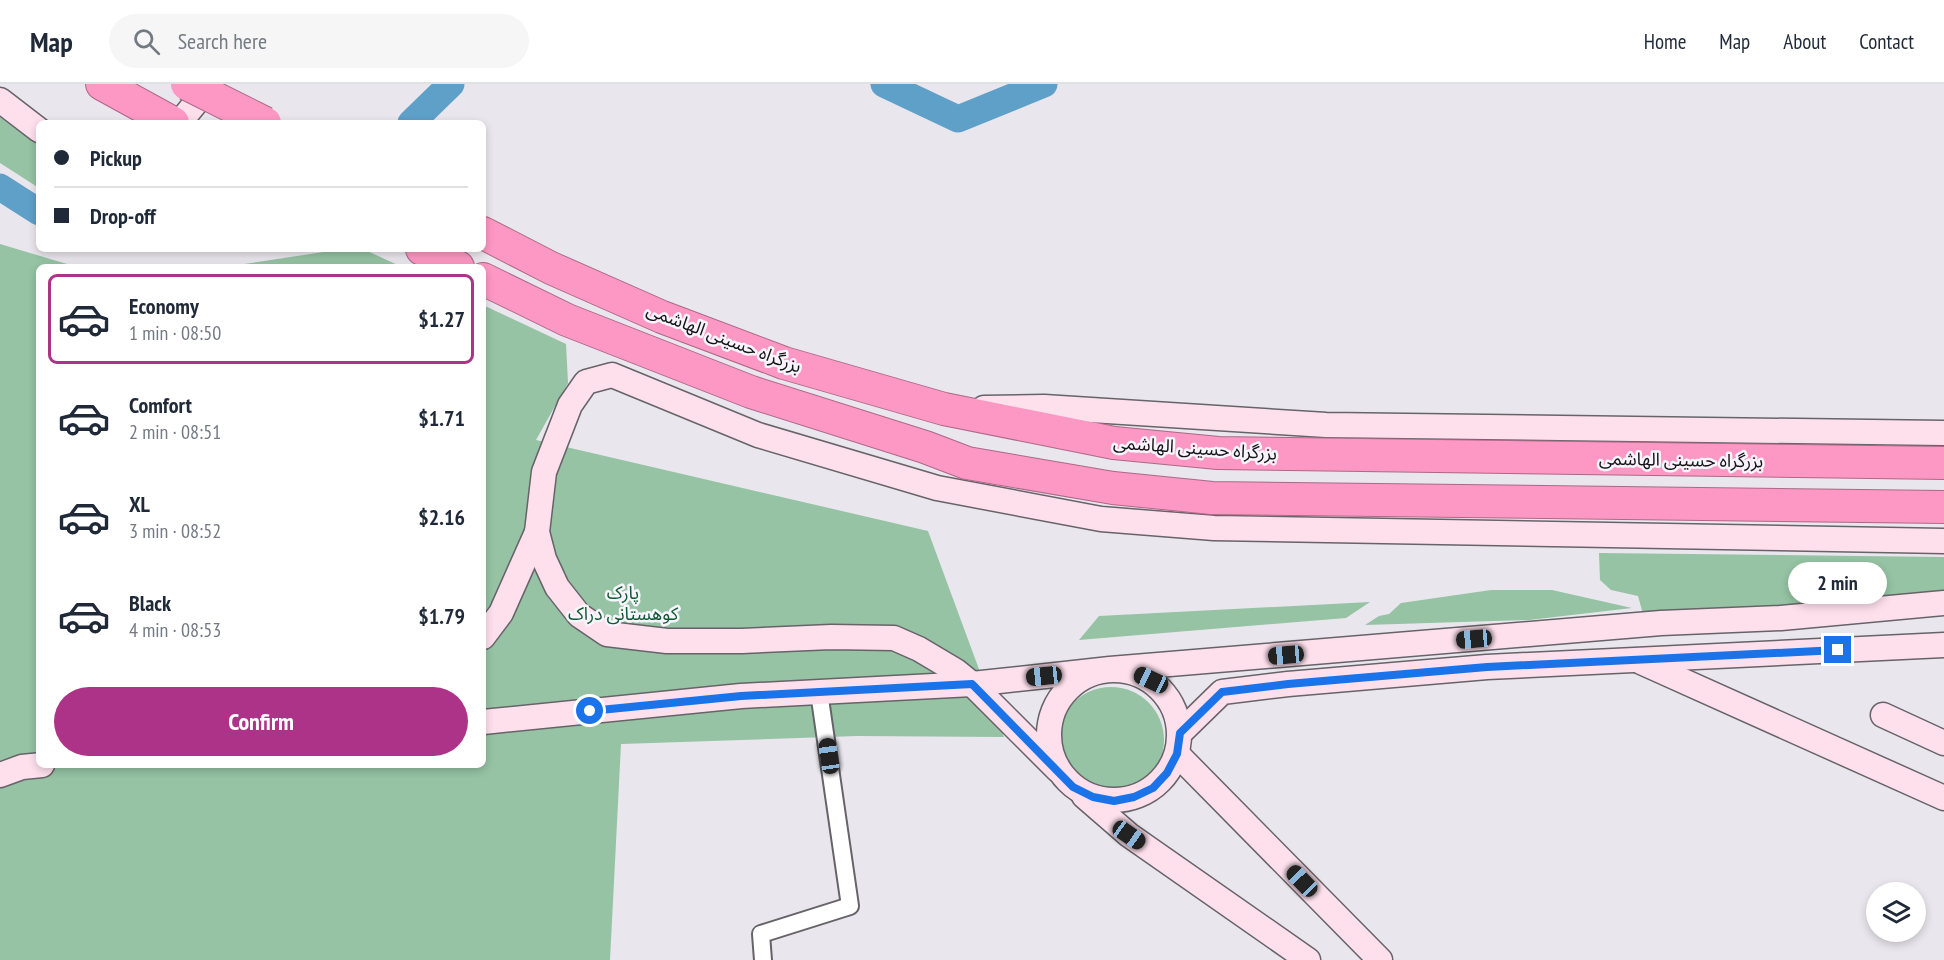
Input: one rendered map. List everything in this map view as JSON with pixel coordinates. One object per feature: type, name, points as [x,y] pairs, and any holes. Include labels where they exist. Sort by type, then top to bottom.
[{"type":"highway","points":[[102,84],[169,120]]},
{"type":"highway","points":[[187,84],[258,120]]},
{"type":"highway","name":"بزرگراه حسینی الهاشمی","points":[[486,234],[551,267],[662,317],[784,363],[944,409],[1114,443],[1218,453],[1944,463]]},
{"type":"highway","points":[[428,252],[453,264]]},
{"type":"highway","points":[[486,280],[567,321],[751,392],[967,463],[1113,488],[1212,498],[1944,507]]},
{"type":"street","points":[[179,120],[211,84]]},
{"type":"street","points":[[0,100],[36,128]]},
{"type":"street","points":[[486,633],[501,613],[537,532],[544,472],[570,405],[586,382],[612,375],[758,435],[938,488],[1101,519],[1214,528],[1944,541]]},
{"type":"street","points":[[944,409],[1044,407],[1326,425],[1944,433]]},
{"type":"street","points":[[967,463],[1101,519]]},
{"type":"street","points":[[537,532],[544,559],[557,587],[579,615],[607,634],[667,641],[742,641],[831,637],[894,638],[936,658],[972,684],[1066,779],[1129,835],[1308,960]]},
{"type":"street","points":[[486,722],[741,696],[972,684],[1110,669],[1661,623],[1781,618],[1944,603]]},
{"type":"street","points":[[1380,960],[1178,744],[1176,713],[1166,695],[1151,680],[1132,672],[1110,669],[1088,675],[1067,688],[1055,705],[1049,727],[1050,750],[1066,779],[1093,797],[1114,801],[1134,797],[1153,788],[1167,773],[1178,744],[1222,692],[1487,667],[1944,645]]},
{"type":"street","points":[[1286,655],[1288,684]]},
{"type":"street","points":[[1636,660],[1944,798]]},
{"type":"street","points":[[763,960],[761,934],[850,906],[819,692]]},
{"type":"street","points":[[1883,715],[1944,743]]},
{"type":"street","points":[[0,775],[22,767],[36,766]]},
{"type":"green space","points":[[0,115],[36,143],[36,186],[0,163]]},
{"type":"green space","name":"پارک کوهستانی دراک","points":[[0,244],[67,264],[36,264],[36,768],[486,768],[486,306],[566,344],[568,383],[536,440],[928,531],[1004,737],[857,736],[621,744],[610,960],[0,960]]},
{"type":"green space","points":[[323,252],[370,252],[396,264],[245,264]]},
{"type":"green space","points":[[1599,553],[1944,557],[1944,595],[1643,614],[1638,596],[1611,590],[1600,580]]},
{"type":"green space","points":[[1491,590],[1552,590],[1632,608],[1529,620],[1365,625],[1379,616],[1389,614],[1401,603]]},
{"type":"green space","points":[[1370,602],[1346,618],[1079,640],[1099,616]]},
{"type":"green space","points":[[1111,687],[1131,691],[1148,703],[1160,720],[1164,740],[1160,760],[1148,777],[1131,789],[1111,793],[1091,789],[1074,777],[1062,760],[1058,740],[1062,720],[1074,703],[1091,691]]},
{"type":"waterway","points":[[414,120],[451,84]]},
{"type":"waterway","points":[[884,84],[958,119],[1044,84]]},
{"type":"waterway","points":[[0,187],[36,210]]},
{"type":"route","points":[[590,711],[741,696],[972,684],[1073,787],[1093,797],[1114,801],[1134,797],[1153,788],[1167,773],[1177,754],[1180,733],[1222,692],[1487,667],[1838,650]]}]
